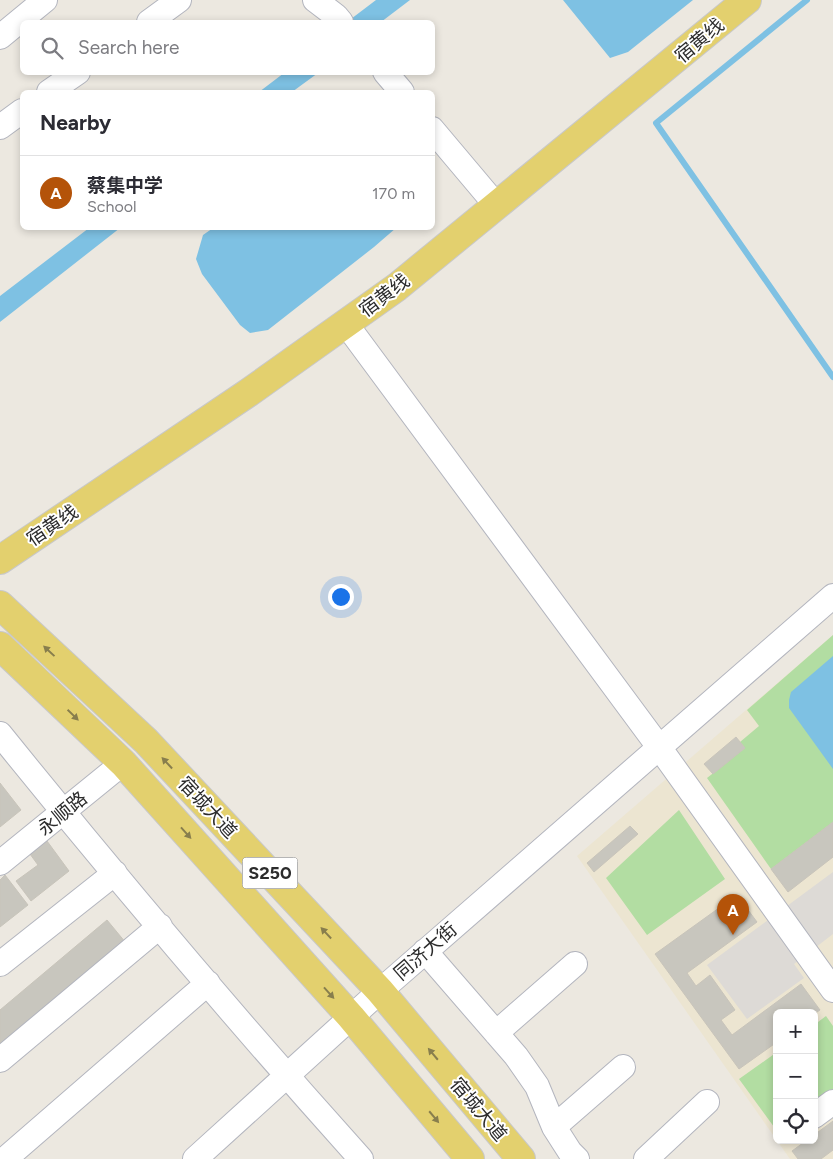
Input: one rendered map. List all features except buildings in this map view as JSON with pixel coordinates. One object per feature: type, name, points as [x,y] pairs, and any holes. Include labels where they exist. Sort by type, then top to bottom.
[{"type":"main road","name":"宿黄线","points":[[0,560],[248,393],[397,287],[747,0]]},
{"type":"main road","name":"宿城大道","points":[[0,605],[146,741],[380,991],[521,1159]]},
{"type":"main road","name":"宿城大道","points":[[0,646],[123,763],[351,1017],[470,1159]]},
{"type":"street","points":[[21,20],[45,0]]},
{"type":"street","points":[[152,20],[179,0]]},
{"type":"street","points":[[315,0],[338,19]]},
{"type":"street","points":[[0,37],[20,21]]},
{"type":"street","points":[[52,90],[74,75]]},
{"type":"street","points":[[388,75],[400,90]]},
{"type":"street","points":[[0,127],[20,112]]},
{"type":"street","points":[[435,133],[496,205]]},
{"type":"street","points":[[346,324],[659,747],[833,990]]},
{"type":"street","name":"同济大街","points":[[195,1159],[425,951],[833,596]]},
{"type":"street","points":[[0,734],[8,760],[63,812],[287,1076],[361,1159]]},
{"type":"street","name":"永顺路","points":[[0,863],[123,763]]},
{"type":"street","points":[[0,964],[115,874]]},
{"type":"street","points":[[0,1060],[160,926]]},
{"type":"street","points":[[425,951],[516,1056],[537,1086],[554,1127],[570,1152],[577,1159]]},
{"type":"street","points":[[496,1033],[575,964]]},
{"type":"street","points":[[5,1159],[208,983]]},
{"type":"street","points":[[554,1127],[623,1067]]},
{"type":"street","points":[[646,1159],[706,1102]]},
{"type":"street","points":[[818,1113],[833,1102]]},
{"type":"shaded area","points":[[833,635],[833,1159],[790,1159],[779,1144],[818,1144],[818,1009],[773,1009],[773,1135],[577,856]]},
{"type":"shaded area","points":[[833,872],[833,934],[794,964],[804,978],[747,1019],[707,965]]},
{"type":"green space","points":[[833,635],[833,822],[771,869],[707,778],[745,748],[740,742],[759,726],[747,710]]},
{"type":"green space","points":[[679,810],[725,879],[647,935],[606,878]]},
{"type":"green space","points":[[826,1016],[833,1026],[833,1092],[818,1103],[818,1054],[818,1022]]},
{"type":"green space","points":[[773,1055],[773,1126],[739,1079]]},
{"type":"water","points":[[376,0],[410,0],[384,20],[350,20]]},
{"type":"water","points":[[563,0],[693,0],[628,52],[610,58]]},
{"type":"water","points":[[281,75],[315,75],[295,90],[262,90]]},
{"type":"water","points":[[86,230],[117,230],[0,322],[0,296]]},
{"type":"water","points":[[210,230],[394,230],[268,330],[250,333],[240,325],[202,274],[196,259],[203,235]]},
{"type":"water","points":[[833,656],[833,769],[789,708],[789,700],[791,692]]},
{"type":"waterway","points":[[807,0],[656,123],[833,377]]},
{"type":"place","name":"蔡集中学","points":[[733,935]]}]
